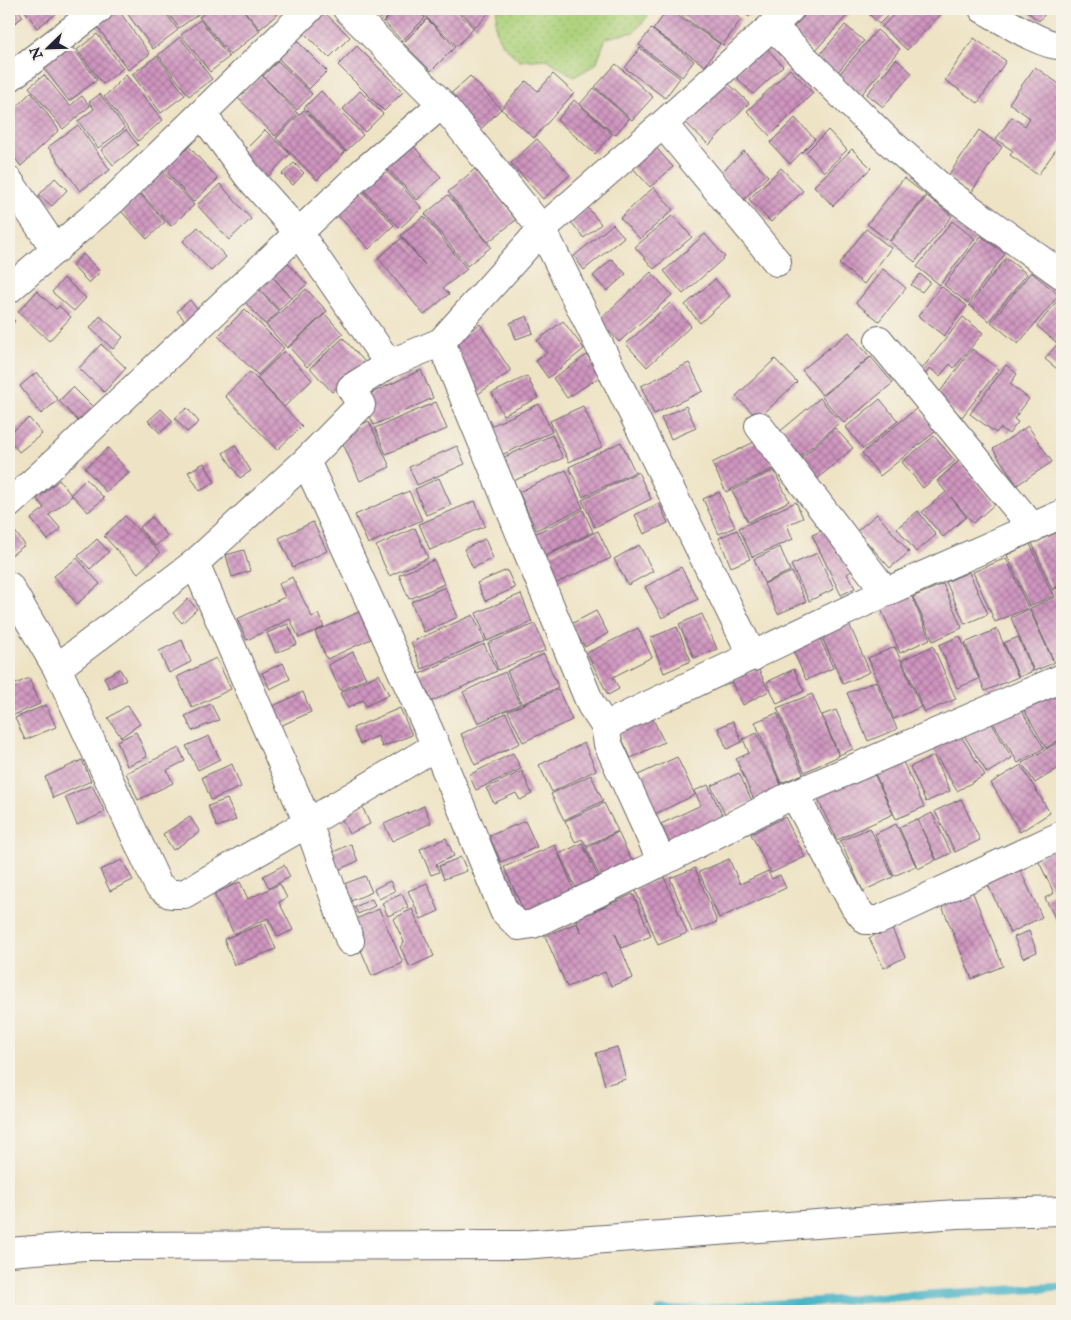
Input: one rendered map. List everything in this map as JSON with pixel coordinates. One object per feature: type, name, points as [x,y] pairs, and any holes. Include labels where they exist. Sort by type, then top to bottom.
[{"type":"street","points":[[9,78],[100,9]]},
{"type":"street","points":[[9,289],[114,199],[310,9]]},
{"type":"street","points":[[348,9],[442,104],[542,229],[753,657]]},
{"type":"street","points":[[983,9],[1031,35],[1057,46],[1062,45]]},
{"type":"street","points":[[57,668],[195,563],[306,461],[361,406],[351,388],[389,364],[441,342],[542,229],[781,18],[884,137],[944,190],[1062,275]]},
{"type":"street","points":[[9,504],[364,171],[442,104]]},
{"type":"street","points":[[202,114],[248,176],[298,232],[389,364]]},
{"type":"street","points":[[663,124],[777,262]]},
{"type":"street","points":[[9,182],[56,250]]},
{"type":"street","points":[[879,340],[1033,528]]},
{"type":"street","points":[[441,342],[591,705],[605,726],[608,744],[662,862]]},
{"type":"street","points":[[759,426],[886,592]]},
{"type":"street","points":[[306,461],[436,746],[504,911],[519,926],[533,924],[662,862],[794,794],[1062,678]]},
{"type":"street","points":[[605,726],[886,592],[1062,514]]},
{"type":"street","points":[[195,563],[308,823],[350,941]]},
{"type":"street","points":[[9,586],[57,668],[158,885],[170,894],[184,894],[308,823],[436,746]]},
{"type":"street","points":[[794,794],[855,908],[866,920],[880,920],[1062,835]]},
{"type":"street","points":[[9,1252],[85,1246],[521,1245],[957,1214],[1062,1211]]},
{"type":"green space","points":[[497,9],[654,9],[634,32],[606,38],[596,64],[574,77],[547,59],[519,61],[499,38],[496,27]]},
{"type":"building","points":[[9,9],[18,9],[23,17],[9,27]]},
{"type":"building","points":[[24,9],[54,9],[57,13],[37,28]]},
{"type":"building","points":[[124,9],[163,9],[178,30],[153,49]]},
{"type":"building","points":[[165,9],[196,9],[200,13],[179,28]]},
{"type":"building","points":[[210,9],[242,9],[260,31],[230,55],[199,17]]},
{"type":"building","points":[[243,9],[277,9],[280,12],[260,29]]},
{"type":"building","points":[[321,9],[350,37],[329,58],[298,27]]},
{"type":"building","points":[[370,9],[396,9],[383,22]]},
{"type":"building","points":[[397,9],[415,9],[425,18],[402,41],[384,22]]},
{"type":"building","points":[[417,9],[454,9],[474,28],[457,46]]},
{"type":"building","points":[[457,9],[492,9],[476,27]]},
{"type":"building","points":[[668,9],[720,44],[705,66],[653,30]]},
{"type":"building","points":[[672,9],[726,9],[741,19],[723,45]]},
{"type":"building","points":[[738,9],[755,9],[749,17]]},
{"type":"building","points":[[811,9],[853,9],[814,52],[791,30]]},
{"type":"building","points":[[864,9],[894,9],[879,24]]},
{"type":"building","points":[[899,9],[938,9],[942,13],[907,50],[882,27]]},
{"type":"building","points":[[1024,9],[1049,9],[1039,21]]},
{"type":"building","points":[[119,11],[150,54],[128,70],[97,26]]},
{"type":"building","points":[[427,19],[455,47],[431,71],[403,43]]},
{"type":"building","points":[[200,20],[229,57],[210,72],[181,35]]},
{"type":"building","points":[[845,25],[864,41],[836,74],[817,58]]},
{"type":"building","points":[[651,29],[694,61],[682,77],[639,45]]},
{"type":"building","points":[[877,30],[900,49],[860,96],[837,77]]},
{"type":"building","points":[[97,34],[123,68],[103,84],[77,50]]},
{"type":"building","points":[[290,34],[327,71],[309,89],[272,52]]},
{"type":"building","points":[[180,37],[212,79],[189,96],[158,55]]},
{"type":"building","points":[[974,38],[1006,61],[978,103],[945,80]]},
{"type":"building","points":[[67,40],[97,80],[69,101],[39,62]]},
{"type":"building","points":[[357,46],[403,92],[384,111],[338,65]]},
{"type":"building","points":[[765,46],[783,66],[753,94],[734,75]]},
{"type":"building","points":[[640,48],[680,78],[665,98],[625,68]]},
{"type":"building","points":[[157,56],[185,95],[161,113],[132,74]]},
{"type":"building","points":[[896,59],[912,73],[883,107],[867,94]]},
{"type":"building","points":[[278,61],[312,94],[297,110],[263,76]]},
{"type":"building","points":[[616,64],[653,97],[632,120],[595,87]]},
{"type":"building","points":[[1035,67],[1062,86],[1062,141],[1038,175],[1010,155],[1013,151],[996,139],[1012,117],[1025,126],[1030,118],[1009,103]]},
{"type":"building","points":[[790,69],[813,93],[770,136],[747,111]]},
{"type":"building","points":[[553,74],[574,93],[534,138],[501,109],[526,81],[538,91]]},
{"type":"building","points":[[44,75],[70,106],[82,96],[90,106],[63,129],[29,87]]},
{"type":"building","points":[[126,75],[163,120],[138,141],[104,97]]},
{"type":"building","points":[[262,75],[298,114],[275,136],[238,98]]},
{"type":"building","points":[[470,76],[501,109],[476,134],[444,100]]},
{"type":"building","points":[[723,78],[749,103],[709,145],[683,120]]},
{"type":"building","points":[[594,88],[629,119],[615,135],[580,104]]},
{"type":"building","points":[[321,91],[363,135],[346,151],[304,108]]},
{"type":"building","points":[[360,91],[383,114],[365,132],[343,109]]},
{"type":"building","points":[[31,92],[59,130],[21,166],[9,151],[9,114]]},
{"type":"building","points":[[100,94],[125,128],[98,148],[78,121],[94,109],[89,102]]},
{"type":"building","points":[[574,100],[612,134],[595,154],[557,120]]},
{"type":"building","points":[[304,110],[345,152],[317,180],[276,138]]},
{"type":"building","points":[[795,118],[815,139],[790,164],[770,143]]},
{"type":"building","points":[[78,125],[110,170],[80,191],[48,147]]},
{"type":"building","points":[[126,130],[138,145],[113,165],[101,150]]},
{"type":"building","points":[[265,130],[290,154],[265,180],[240,155]]},
{"type":"building","points":[[828,130],[847,150],[824,172],[806,152]]},
{"type":"building","points":[[979,130],[1002,147],[971,193],[948,176]]},
{"type":"building","points":[[537,139],[570,175],[543,199],[511,163]]},
{"type":"building","points":[[184,141],[218,179],[193,202],[159,163]]},
{"type":"building","points":[[409,141],[441,177],[417,200],[384,164]]},
{"type":"building","points":[[653,144],[673,167],[650,187],[630,165]]},
{"type":"building","points":[[852,149],[871,168],[833,206],[814,186]]},
{"type":"building","points":[[744,151],[768,176],[743,200],[719,175]]},
{"type":"building","points":[[294,163],[304,173],[293,185],[282,174]]},
{"type":"building","points":[[158,166],[194,205],[171,226],[135,187]]},
{"type":"building","points":[[383,166],[422,208],[400,228],[361,187]]},
{"type":"building","points":[[781,168],[803,191],[771,222],[749,199]]},
{"type":"building","points":[[475,169],[516,220],[488,242],[448,192]]},
{"type":"building","points":[[55,178],[67,190],[52,206],[39,195]]},
{"type":"building","points":[[904,178],[926,195],[889,241],[867,224]]},
{"type":"building","points":[[220,184],[251,219],[229,240],[197,205]]},
{"type":"building","points":[[358,186],[394,225],[369,249],[333,210]]},
{"type":"building","points":[[654,187],[673,210],[640,239],[620,218]]},
{"type":"building","points":[[139,193],[165,222],[147,239],[120,210]]},
{"type":"building","points":[[448,195],[491,247],[467,266],[425,214]]},
{"type":"building","points":[[927,196],[952,216],[915,262],[890,242]]},
{"type":"building","points":[[588,208],[601,224],[584,238],[571,222]]},
{"type":"building","points":[[673,215],[692,237],[654,269],[635,247]]},
{"type":"building","points":[[424,216],[467,269],[443,288],[449,294],[424,315],[378,258],[402,238],[425,265],[401,235]]},
{"type":"building","points":[[952,221],[975,239],[940,285],[917,267]]},
{"type":"building","points":[[613,224],[624,237],[584,270],[574,256]]},
{"type":"building","points":[[198,227],[226,257],[211,271],[183,241]]},
{"type":"building","points":[[866,229],[891,248],[864,284],[839,264]]},
{"type":"building","points":[[705,234],[725,257],[683,294],[664,271]]},
{"type":"building","points":[[981,236],[1005,254],[968,303],[944,285]]},
{"type":"building","points":[[83,254],[100,272],[89,283],[72,266]]},
{"type":"building","points":[[1006,258],[1027,274],[989,321],[969,305]]},
{"type":"building","points":[[612,259],[626,274],[607,291],[593,276]]},
{"type":"building","points":[[286,261],[307,284],[292,298],[271,275]]},
{"type":"building","points":[[883,269],[906,288],[879,321],[856,303]]},
{"type":"building","points":[[651,272],[672,295],[619,342],[599,320]]},
{"type":"building","points":[[1031,272],[1059,295],[1018,344],[991,322]]},
{"type":"building","points":[[920,274],[930,282],[922,292],[911,285]]},
{"type":"building","points":[[272,276],[291,298],[279,310],[259,288]]},
{"type":"building","points":[[64,278],[86,298],[74,311],[52,292]]},
{"type":"building","points":[[715,279],[730,296],[700,323],[685,305]]},
{"type":"building","points":[[941,286],[967,306],[944,336],[918,316]]},
{"type":"building","points":[[306,289],[327,311],[287,348],[266,325]]},
{"type":"building","points":[[259,290],[279,312],[265,324],[245,302]]},
{"type":"building","points":[[37,291],[56,309],[59,306],[71,317],[49,341],[18,312]]},
{"type":"building","points":[[190,300],[202,315],[189,326],[177,311]]},
{"type":"building","points":[[1058,300],[1062,304],[1062,336],[1057,343],[1037,326]]},
{"type":"building","points":[[670,303],[691,326],[647,367],[626,344]]},
{"type":"building","points":[[245,309],[284,348],[258,375],[218,336]]},
{"type":"building","points":[[325,314],[343,334],[307,367],[289,347]]},
{"type":"building","points":[[9,315],[15,321],[9,328]]},
{"type":"building","points":[[100,316],[123,337],[113,349],[90,328]]},
{"type":"building","points":[[527,316],[533,333],[516,339],[510,323]]},
{"type":"building","points":[[963,317],[983,333],[954,368],[950,364],[940,376],[930,368],[926,374],[921,370]]},
{"type":"building","points":[[563,321],[584,349],[548,378],[536,361],[547,353],[537,341]]},
{"type":"building","points":[[480,324],[511,371],[478,394],[444,343],[456,340]]},
{"type":"building","points":[[849,332],[870,357],[822,395],[802,370]]},
{"type":"building","points":[[343,338],[365,362],[332,392],[310,368]]},
{"type":"building","points":[[1062,338],[1062,373],[1045,359]]},
{"type":"building","points":[[101,344],[126,368],[104,392],[79,368]]},
{"type":"building","points":[[972,349],[999,369],[962,417],[936,397]]},
{"type":"building","points":[[284,351],[312,380],[284,407],[257,378]]},
{"type":"building","points":[[587,355],[601,376],[567,398],[553,378]]},
{"type":"building","points":[[871,357],[893,383],[844,423],[822,397]]},
{"type":"building","points":[[775,359],[797,382],[758,419],[736,396]]},
{"type":"building","points":[[689,363],[703,391],[654,414],[641,386]]},
{"type":"building","points":[[1006,365],[1017,374],[1010,384],[1029,399],[1014,419],[1018,422],[1009,434],[1000,428],[996,433],[970,414]]},
{"type":"building","points":[[9,368],[14,373],[9,379]]},
{"type":"building","points":[[421,370],[433,398],[374,425],[361,398]]},
{"type":"building","points":[[37,372],[58,400],[41,414],[20,386]]},
{"type":"building","points":[[250,372],[302,426],[277,450],[225,396]]},
{"type":"building","points":[[527,376],[538,398],[503,415],[492,393]]},
{"type":"building","points":[[73,387],[95,409],[80,423],[59,401]]},
{"type":"building","points":[[820,398],[840,422],[798,458],[777,434]]},
{"type":"building","points":[[880,399],[898,421],[863,449],[846,427]]},
{"type":"building","points":[[436,402],[447,429],[386,454],[375,428]]},
{"type":"building","points":[[539,404],[552,432],[497,457],[484,429]]},
{"type":"building","points":[[583,406],[602,447],[569,462],[550,421]]},
{"type":"building","points":[[686,406],[696,428],[671,439],[661,418]]},
{"type":"building","points":[[187,408],[199,422],[187,432],[175,418]]},
{"type":"building","points":[[917,408],[936,431],[880,476],[862,453]]},
{"type":"building","points":[[161,409],[173,421],[160,433],[148,421]]},
{"type":"building","points":[[1062,409],[1062,421],[1058,411]]},
{"type":"building","points":[[29,418],[42,434],[19,452],[9,440],[9,434]]},
{"type":"building","points":[[369,421],[390,467],[360,481],[339,435]]},
{"type":"building","points":[[1028,426],[1052,462],[1017,485],[993,449]]},
{"type":"building","points":[[835,428],[853,448],[816,480],[798,461]]},
{"type":"building","points":[[552,435],[563,458],[507,484],[496,461]]},
{"type":"building","points":[[934,436],[955,461],[923,488],[902,462]]},
{"type":"building","points":[[760,439],[774,468],[726,492],[712,463]]},
{"type":"building","points":[[621,442],[635,472],[583,497],[569,467]]},
{"type":"building","points":[[235,445],[251,471],[240,478],[223,453]]},
{"type":"building","points":[[457,446],[465,464],[417,485],[409,467]]},
{"type":"building","points":[[108,448],[129,473],[106,492],[85,468]]},
{"type":"building","points":[[959,461],[995,504],[973,523],[951,497],[966,517],[943,537],[922,512],[946,492],[937,481]]},
{"type":"building","points":[[204,463],[215,482],[200,491],[188,472]]},
{"type":"building","points":[[566,470],[583,508],[536,530],[519,492]]},
{"type":"building","points":[[774,470],[789,501],[748,522],[732,491]]},
{"type":"building","points":[[638,472],[651,499],[595,527],[582,500]]},
{"type":"building","points":[[439,478],[451,505],[426,515],[415,489]]},
{"type":"building","points":[[86,479],[104,498],[88,512],[71,494]]},
{"type":"building","points":[[59,480],[72,496],[49,515],[61,529],[48,540],[31,519],[44,508],[37,499]]},
{"type":"building","points":[[409,491],[422,520],[368,544],[355,515]]},
{"type":"building","points":[[719,492],[735,527],[719,534],[703,499]]},
{"type":"building","points":[[475,501],[485,526],[430,550],[419,524]]},
{"type":"building","points":[[796,502],[803,518],[787,525],[793,539],[752,557],[739,528]]},
{"type":"building","points":[[659,503],[668,523],[644,534],[635,515]]},
{"type":"building","points":[[583,510],[593,532],[542,556],[532,535]]},
{"type":"building","points":[[918,511],[936,535],[916,552],[897,528]]},
{"type":"building","points":[[877,514],[909,552],[890,568],[857,531]]},
{"type":"building","points":[[125,516],[160,553],[138,573],[104,536]]},
{"type":"building","points":[[152,517],[167,536],[155,546],[139,528]]},
{"type":"building","points":[[313,522],[327,551],[293,567],[279,538]]},
{"type":"building","points":[[10,525],[25,545],[10,556],[9,554]]},
{"type":"building","points":[[415,528],[428,558],[389,576],[376,546]]},
{"type":"building","points":[[826,529],[856,568],[847,574],[855,588],[841,595],[812,535]]},
{"type":"building","points":[[737,530],[750,559],[731,567],[719,538]]},
{"type":"building","points":[[598,531],[611,558],[550,586],[538,560]]},
{"type":"building","points":[[1061,531],[1062,585],[1052,589],[1032,543]]},
{"type":"building","points":[[97,539],[109,552],[90,569],[78,556]]},
{"type":"building","points":[[485,539],[493,558],[473,568],[464,549]]},
{"type":"building","points":[[1030,544],[1053,596],[1029,606],[1007,555]]},
{"type":"building","points":[[639,545],[653,571],[628,585],[614,559]]},
{"type":"building","points":[[780,547],[790,571],[764,583],[754,559]]},
{"type":"building","points":[[244,550],[250,571],[232,577],[226,555]]},
{"type":"building","points":[[817,553],[834,589],[809,601],[791,565]]},
{"type":"building","points":[[77,558],[100,584],[77,604],[54,576]]},
{"type":"building","points":[[1006,558],[1028,608],[995,622],[973,572]]},
{"type":"building","points":[[434,560],[444,584],[409,599],[399,575]]},
{"type":"building","points":[[681,567],[698,599],[662,618],[645,587]]},
{"type":"building","points":[[507,570],[515,588],[485,601],[477,583]]},
{"type":"building","points":[[792,572],[806,602],[778,614],[764,584]]},
{"type":"building","points":[[969,572],[988,614],[965,624],[946,582]]},
{"type":"building","points":[[292,577],[312,617],[318,614],[324,627],[299,638],[290,619],[247,640],[237,619],[285,597],[279,584]]},
{"type":"building","points":[[943,584],[962,628],[933,641],[913,597]]},
{"type":"building","points":[[1062,586],[1062,658],[1054,662],[1030,608],[1055,597],[1052,590]]},
{"type":"building","points":[[445,587],[458,617],[424,632],[411,602]]},
{"type":"building","points":[[908,588],[930,639],[900,653],[878,602]]},
{"type":"building","points":[[521,594],[532,622],[487,641],[476,613]]},
{"type":"building","points":[[188,599],[197,609],[182,623],[173,613]]},
{"type":"building","points":[[1029,609],[1054,663],[1034,671],[1011,618]]},
{"type":"building","points":[[596,611],[608,633],[585,647],[571,624]]},
{"type":"building","points":[[359,612],[371,639],[327,659],[315,632]]},
{"type":"building","points":[[702,614],[717,649],[694,658],[679,624]]},
{"type":"building","points":[[473,615],[485,641],[422,669],[411,642]]},
{"type":"building","points":[[847,619],[870,672],[843,684],[819,631]]},
{"type":"building","points":[[288,624],[297,644],[276,653],[267,633]]},
{"type":"building","points":[[535,624],[546,650],[498,670],[488,643]]},
{"type":"building","points":[[677,627],[691,661],[664,673],[650,638]]},
{"type":"building","points":[[638,628],[652,657],[613,677],[619,689],[608,695],[587,653]]},
{"type":"building","points":[[997,629],[1018,677],[985,691],[965,643]]},
{"type":"building","points":[[818,634],[833,668],[806,680],[791,646]]},
{"type":"building","points":[[960,636],[979,679],[957,688],[939,645]]},
{"type":"building","points":[[1018,637],[1033,671],[1019,677],[1004,643]]},
{"type":"building","points":[[182,640],[191,662],[169,673],[159,651]]},
{"type":"building","points":[[484,644],[497,671],[428,703],[415,676]]},
{"type":"building","points":[[933,646],[956,699],[925,712],[902,660]]},
{"type":"building","points":[[895,647],[921,707],[894,719],[868,658]]},
{"type":"building","points":[[353,652],[366,678],[341,691],[328,665]]},
{"type":"building","points":[[544,654],[558,687],[522,704],[507,671]]},
{"type":"building","points":[[216,658],[231,689],[192,708],[177,677]]},
{"type":"building","points":[[283,663],[290,679],[270,689],[262,673]]},
{"type":"building","points":[[758,668],[769,691],[743,705],[731,681]]},
{"type":"building","points":[[120,669],[126,680],[109,688],[104,677]]},
{"type":"building","points":[[794,669],[804,691],[777,704],[767,682]]},
{"type":"building","points":[[505,672],[520,704],[478,723],[463,692]]},
{"type":"building","points":[[379,674],[389,695],[366,706],[363,700],[348,708],[340,693]]},
{"type":"building","points":[[29,678],[40,704],[9,717],[9,687]]},
{"type":"building","points":[[876,681],[897,729],[868,741],[847,693]]},
{"type":"building","points":[[1062,688],[1062,738],[1046,748],[1020,703]]},
{"type":"building","points":[[558,689],[572,720],[523,742],[508,711]]},
{"type":"building","points":[[303,692],[311,712],[280,726],[271,707]]},
{"type":"building","points":[[812,694],[839,756],[804,772],[777,708]]},
{"type":"building","points":[[1015,700],[1044,748],[1018,763],[989,716]]},
{"type":"building","points":[[211,704],[219,720],[192,731],[185,716]]},
{"type":"building","points":[[46,705],[56,727],[25,740],[15,718]]},
{"type":"building","points":[[128,705],[140,724],[121,737],[108,718]]},
{"type":"building","points":[[400,708],[412,735],[382,747],[378,736],[360,744],[353,728]]},
{"type":"building","points":[[836,710],[853,749],[839,755],[822,715]]},
{"type":"building","points":[[506,713],[520,743],[475,765],[461,734]]},
{"type":"building","points":[[777,713],[803,774],[781,783],[755,722]]},
{"type":"building","points":[[652,717],[664,742],[631,758],[619,733]]},
{"type":"building","points":[[988,717],[1012,758],[987,773],[962,732]]},
{"type":"building","points":[[733,721],[742,742],[727,749],[718,728]]},
{"type":"building","points":[[958,731],[985,775],[957,791],[931,747]]},
{"type":"building","points":[[136,732],[147,757],[127,766],[117,741]]},
{"type":"building","points":[[757,733],[782,787],[754,800],[736,759],[749,753],[743,739]]},
{"type":"building","points":[[209,736],[220,759],[198,770],[186,746]]},
{"type":"building","points":[[1062,740],[1062,773],[1059,768],[1035,783],[1022,763]]},
{"type":"building","points":[[584,743],[596,770],[552,792],[539,765]]},
{"type":"building","points":[[179,748],[185,761],[167,770],[173,783],[138,800],[126,773]]},
{"type":"building","points":[[513,753],[521,769],[476,790],[469,775]]},
{"type":"building","points":[[934,756],[950,791],[926,802],[910,767]]},
{"type":"building","points":[[677,757],[695,795],[655,814],[636,776]]},
{"type":"building","points":[[82,760],[91,781],[53,798],[45,777]]},
{"type":"building","points":[[903,762],[924,807],[896,819],[875,774]]},
{"type":"building","points":[[232,764],[241,787],[211,800],[202,777]]},
{"type":"building","points":[[1021,765],[1050,813],[1020,832],[991,783]]},
{"type":"building","points":[[872,769],[893,814],[837,840],[816,796]]},
{"type":"building","points":[[522,771],[532,794],[520,800],[516,793],[494,803],[486,788]]},
{"type":"building","points":[[739,773],[752,801],[725,814],[711,786]]},
{"type":"building","points":[[591,775],[603,801],[564,820],[551,794]]},
{"type":"building","points":[[92,785],[105,812],[77,825],[65,797]]},
{"type":"building","points":[[708,785],[724,818],[670,844],[661,824],[701,805],[694,791]]},
{"type":"building","points":[[227,799],[236,820],[217,827],[208,806]]},
{"type":"building","points":[[961,799],[980,840],[955,852],[935,811]]},
{"type":"building","points":[[604,803],[618,831],[586,846],[582,839],[575,842],[565,821]]},
{"type":"building","points":[[362,806],[370,824],[349,834],[340,816]]},
{"type":"building","points":[[424,806],[431,823],[392,841],[384,824]]},
{"type":"building","points":[[932,813],[951,853],[937,860],[918,820]]},
{"type":"building","points":[[190,817],[200,832],[173,850],[163,834]]},
{"type":"building","points":[[785,817],[805,857],[771,873],[751,834]]},
{"type":"building","points":[[917,819],[936,860],[918,869],[899,827]]},
{"type":"building","points":[[525,821],[537,847],[501,862],[489,836]]},
{"type":"building","points":[[896,824],[916,866],[894,876],[875,834]]},
{"type":"building","points":[[870,828],[893,877],[863,891],[840,841]]},
{"type":"building","points":[[618,832],[634,866],[602,881],[586,848]]},
{"type":"building","points":[[446,838],[454,856],[436,864],[439,872],[431,875],[420,849]]},
{"type":"building","points":[[582,843],[599,879],[577,890],[559,854]]},
{"type":"building","points":[[351,844],[358,861],[336,871],[329,854]]},
{"type":"building","points":[[555,845],[575,892],[525,914],[504,867]]},
{"type":"building","points":[[1058,847],[1062,855],[1062,922],[1058,924],[1045,898],[1054,893],[1037,858]]},
{"type":"building","points":[[461,857],[467,871],[444,879],[439,866]]},
{"type":"building","points":[[729,859],[740,884],[768,871],[772,879],[780,875],[786,888],[719,918],[699,872]]},
{"type":"building","points":[[122,860],[133,880],[110,891],[100,870]]},
{"type":"building","points":[[1016,861],[1042,917],[1010,933],[984,876]]},
{"type":"building","points":[[284,865],[290,877],[269,888],[263,876]]},
{"type":"building","points":[[695,868],[717,922],[692,932],[670,878]]},
{"type":"building","points":[[365,876],[372,892],[351,901],[344,884]]},
{"type":"building","points":[[664,877],[687,933],[658,945],[635,889]]},
{"type":"building","points":[[390,881],[395,891],[379,899],[374,889]]},
{"type":"building","points":[[968,881],[1003,966],[972,979],[937,894]]},
{"type":"building","points":[[240,882],[248,899],[280,884],[287,898],[279,902],[293,930],[278,937],[268,918],[234,934],[214,894]]},
{"type":"building","points":[[427,883],[439,911],[421,919],[408,891]]},
{"type":"building","points":[[402,894],[408,907],[388,916],[382,903]]},
{"type":"building","points":[[633,894],[651,936],[622,948],[615,933],[633,978],[611,986],[605,972],[567,987],[545,936],[576,923],[581,932],[576,919]]},
{"type":"building","points":[[372,899],[375,906],[358,914],[355,907]]},
{"type":"building","points":[[379,909],[403,963],[372,976],[349,922]]},
{"type":"building","points":[[412,909],[434,956],[410,967],[400,947],[404,942],[393,919]]},
{"type":"building","points":[[265,923],[276,949],[234,965],[224,939]]},
{"type":"building","points":[[891,927],[905,957],[884,968],[869,938]]},
{"type":"building","points":[[1029,931],[1037,952],[1023,958],[1014,937]]},
{"type":"building","points":[[617,1047],[626,1079],[605,1085],[596,1053]]},
{"type":"waterway","points":[[660,1311],[1062,1287]]}]
